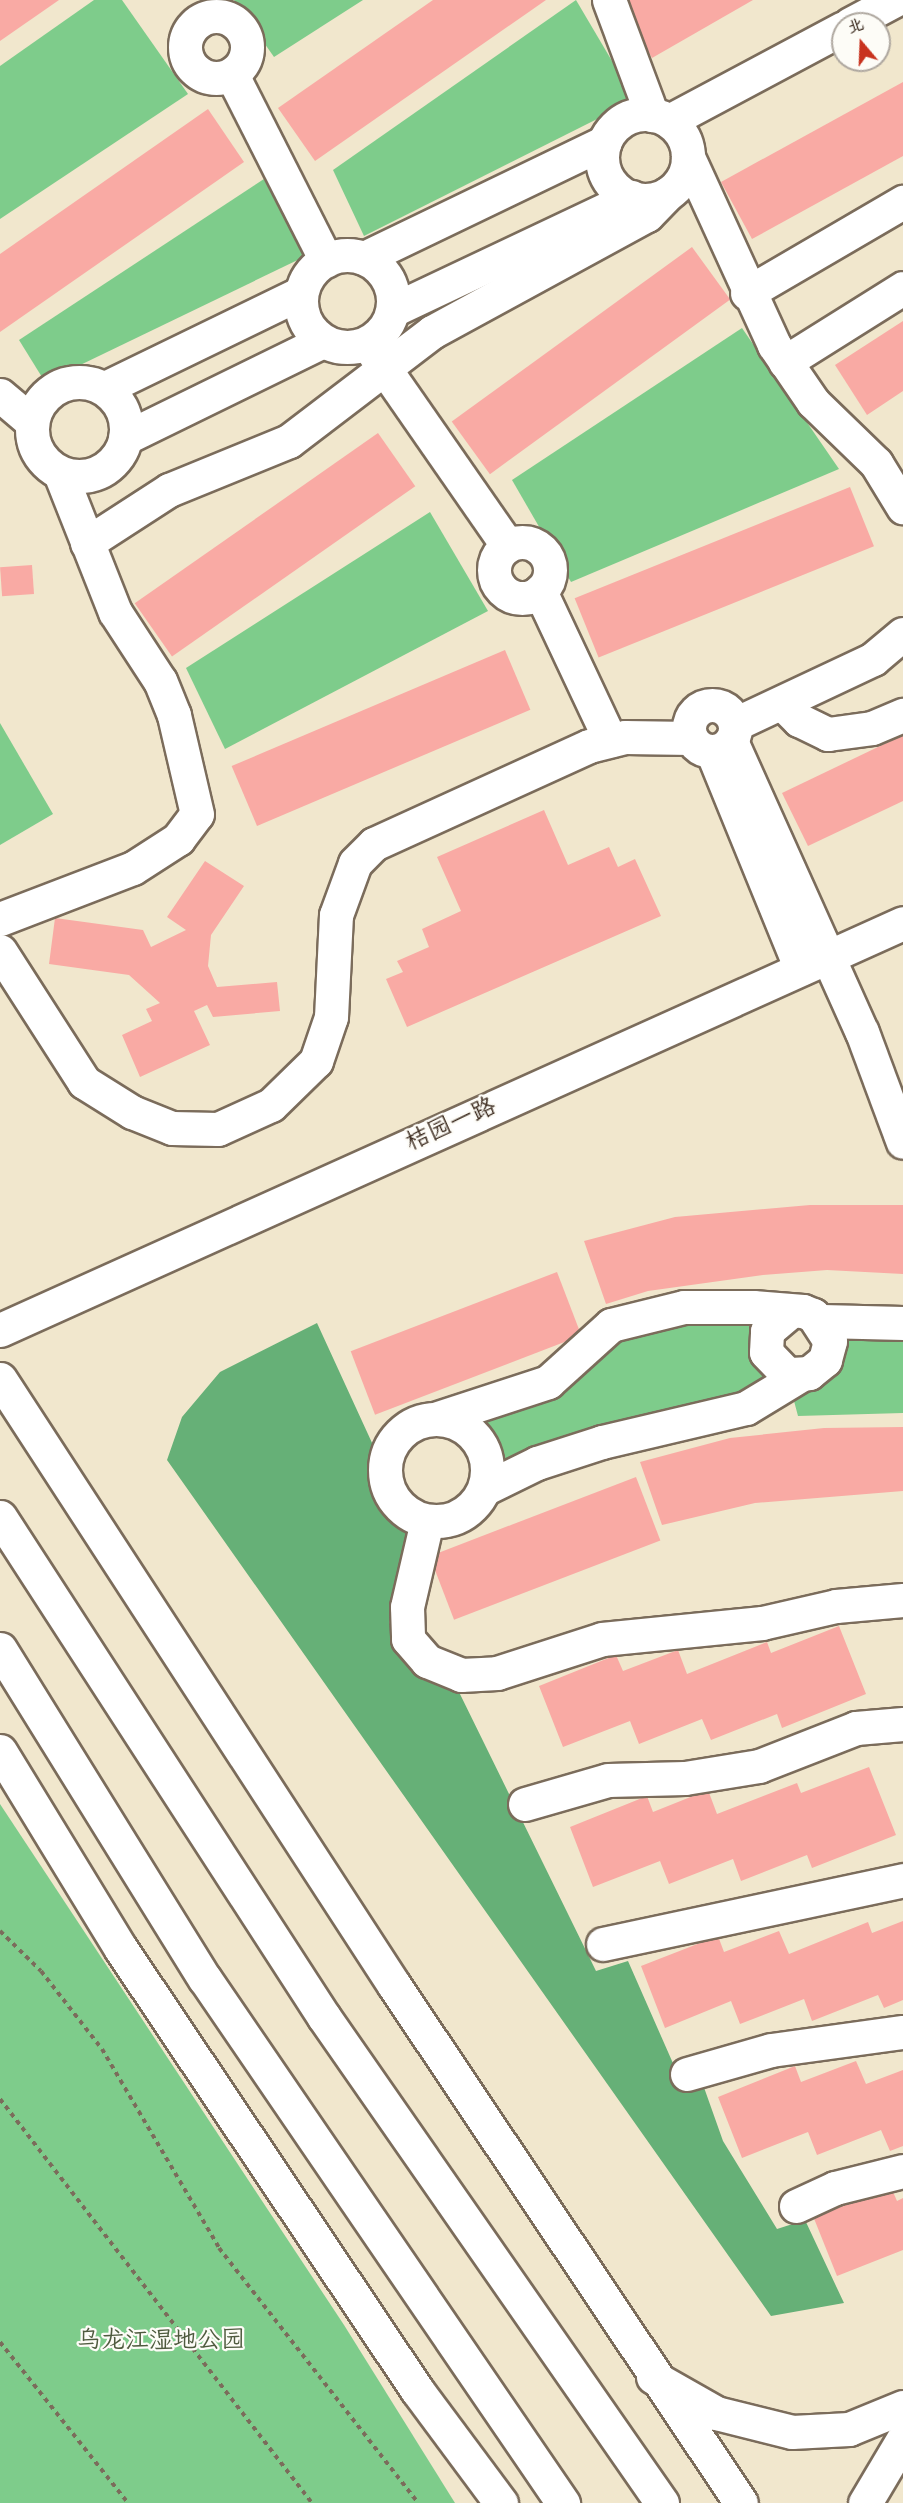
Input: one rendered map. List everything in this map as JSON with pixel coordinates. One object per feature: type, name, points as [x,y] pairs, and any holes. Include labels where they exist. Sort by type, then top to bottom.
[{"type":"main road","points":[[609,0],[660,118],[686,143],[688,157],[747,293],[785,362],[813,402],[876,463],[903,507]]},
{"type":"main road","points":[[872,12],[895,0]]},
{"type":"main road","points":[[197,9],[225,17],[247,38],[246,59],[232,75],[212,79],[188,61],[185,41],[197,9]]},
{"type":"main road","points":[[364,258],[605,142],[628,117],[660,118],[831,34]]},
{"type":"main road","points":[[232,75],[326,260]]},
{"type":"main road","points":[[605,142],[607,177],[632,197]]},
{"type":"main road","points":[[87,543],[169,490],[289,441],[376,356],[432,332],[647,215],[686,171],[688,157]]},
{"type":"main road","points":[[395,309],[632,197],[668,193]]},
{"type":"main road","points":[[747,293],[903,202]]},
{"type":"main road","points":[[376,356],[395,309],[387,278],[364,258],[349,255],[326,260],[309,274],[301,293],[303,318],[323,341],[376,356],[507,545],[525,541],[542,549],[550,575],[540,591],[610,740]]},
{"type":"main road","points":[[785,362],[903,288]]},
{"type":"main road","points":[[0,919],[133,868],[178,839],[197,814],[174,715],[160,681],[114,612],[60,473],[37,452],[32,422],[46,395],[60,387],[75,382],[105,388],[301,293]]},
{"type":"main road","points":[[60,473],[91,476],[105,469],[125,438],[323,341]]},
{"type":"main road","points":[[105,388],[124,414],[125,438]]},
{"type":"main road","points":[[0,394],[32,422]]},
{"type":"main road","points":[[0,951],[68,1062],[105,1098],[172,1128],[196,1131],[240,1121],[288,1092],[327,1040],[336,915],[355,863],[405,826],[610,740],[717,739],[873,659],[903,634]]},
{"type":"main road","points":[[783,704],[799,720],[828,734],[872,728],[903,715]]},
{"type":"main road","points":[[717,739],[815,963],[903,1142]]},
{"type":"main road","name":"桔园一路","points":[[0,1330],[903,923]]},
{"type":"main road","points":[[822,1321],[829,1351],[818,1368],[799,1376],[746,1408],[602,1442],[537,1463],[484,1489],[461,1515],[427,1521],[397,1505],[384,1473],[393,1440],[405,1428],[548,1382],[594,1336],[630,1318],[719,1306],[791,1311],[822,1321],[903,1323]]},
{"type":"main road","points":[[791,1311],[773,1322],[764,1341],[770,1362],[799,1376]]},
{"type":"main road","points":[[0,1379],[653,2377],[741,2503]]},
{"type":"main road","points":[[438,1418],[455,1422],[480,1442],[486,1457],[484,1489]]},
{"type":"main road","points":[[0,1517],[324,2017],[662,2503]]},
{"type":"main road","points":[[427,1521],[407,1608],[408,1639],[427,1661],[461,1675],[496,1674],[602,1640],[762,1623],[836,1606],[903,1600]]},
{"type":"main road","points":[[0,1649],[205,1979],[563,2503]]},
{"type":"main road","points":[[525,1804],[608,1780],[685,1778],[759,1766],[856,1728],[903,1724]]},
{"type":"main road","points":[[0,1751],[134,1968],[417,2390],[501,2503]]},
{"type":"main road","points":[[603,1944],[864,1892],[903,1880]]},
{"type":"main road","points":[[687,2074],[771,2050],[903,2032]]},
{"type":"main road","points":[[796,2206],[862,2179],[903,2171]]},
{"type":"main road","points":[[653,2377],[716,2413],[792,2432],[849,2429],[903,2407]]},
{"type":"main road","points":[[865,2503],[903,2439]]},
{"type":"path","points":[[0,1931],[41,1971],[102,2049],[219,2248],[418,2503]]},
{"type":"path","points":[[0,2099],[312,2503]]},
{"type":"path","points":[[0,2342],[129,2503]]},
{"type":"green space","points":[[94,0],[122,0],[188,94],[0,219],[0,66]]},
{"type":"green space","points":[[234,0],[363,0],[274,57]]},
{"type":"green space","points":[[576,0],[635,100],[364,236],[333,170]]},
{"type":"green space","points":[[264,179],[306,256],[45,382],[19,340]]},
{"type":"green space","points":[[742,328],[839,469],[571,582],[512,480]]},
{"type":"green space","points":[[430,512],[488,611],[225,749],[186,668]]},
{"type":"green space","points":[[0,723],[53,814],[0,845]]},
{"type":"green space","points":[[663,1320],[749,1323],[756,1356],[775,1379],[704,1408],[494,1472],[492,1448],[471,1415]]},
{"type":"green space","points":[[317,1323],[373,1445],[376,1490],[386,1511],[405,1522],[409,1537],[389,1622],[410,1668],[458,1690],[596,1971],[628,1961],[683,2086],[701,2079],[723,2141],[777,2229],[805,2220],[844,2303],[771,2316],[167,1460],[182,1417],[220,1372]]},
{"type":"green space","points":[[837,1334],[903,1335],[903,1413],[798,1416],[794,1401],[836,1374]]},
{"type":"green space","name":"乌龙江湿地公园","points":[[0,1804],[344,2325],[455,2503],[0,2503]]},
{"type":"building","points":[[0,0],[59,0],[0,41]]},
{"type":"building","points":[[433,0],[546,0],[315,161],[278,108]]},
{"type":"building","points":[[624,0],[753,0],[652,58],[620,2]]},
{"type":"building","points":[[903,82],[903,156],[752,239],[721,182]]},
{"type":"building","points":[[208,109],[244,162],[0,332],[0,254]]},
{"type":"building","points":[[692,247],[730,300],[490,474],[452,422]]},
{"type":"building","points":[[903,321],[903,391],[867,415],[835,365]]},
{"type":"building","points":[[378,433],[415,486],[172,657],[135,603]]},
{"type":"building","points":[[850,487],[874,546],[599,658],[575,598]]},
{"type":"building","points":[[32,565],[34,594],[2,596],[0,567]]},
{"type":"building","points":[[505,650],[530,710],[257,826],[232,766]]},
{"type":"building","points":[[903,735],[903,801],[808,846],[782,793]]},
{"type":"building","points":[[544,810],[568,865],[609,847],[618,867],[635,859],[661,916],[407,1027],[386,979],[403,972],[397,961],[429,947],[422,929],[461,911],[437,857]]},
{"type":"building","points":[[205,861],[244,886],[211,935],[208,966],[217,987],[277,982],[280,1011],[213,1017],[207,1005],[194,1011],[210,1045],[140,1077],[122,1035],[152,1021],[146,1009],[160,1003],[129,975],[49,964],[55,918],[143,930],[151,947],[186,930],[167,917]]},
{"type":"building","points":[[810,1205],[903,1205],[903,1274],[827,1270],[763,1275],[648,1291],[606,1304],[584,1241],[675,1217]]},
{"type":"building","points":[[557,1272],[581,1335],[375,1415],[351,1351]]},
{"type":"building","points":[[903,1427],[903,1491],[755,1503],[662,1525],[640,1462],[730,1438],[824,1428]]},
{"type":"building","points":[[636,1477],[660,1540],[454,1620],[430,1556]]},
{"type":"building","points":[[839,1626],[866,1694],[782,1728],[777,1714],[711,1740],[702,1719],[639,1744],[630,1721],[563,1747],[539,1686],[616,1655],[623,1671],[678,1650],[687,1674],[767,1642],[771,1653]]},
{"type":"building","points":[[869,1767],[896,1835],[812,1868],[807,1855],[741,1881],[733,1859],[669,1884],[660,1861],[593,1887],[570,1827],[647,1796],[653,1812],[708,1790],[717,1814],[797,1783],[801,1793]]},
{"type":"building","points":[[903,1921],[903,2000],[884,2008],[878,1995],[812,2021],[804,1999],[740,2024],[731,2001],[665,2028],[641,1966],[718,1936],[724,1952],[779,1931],[789,1954],[868,1922],[872,1933]]},
{"type":"building","points":[[856,2061],[866,2084],[903,2070],[903,2146],[890,2151],[881,2130],[817,2155],[808,2132],[742,2158],[718,2097],[795,2066],[801,2082]]},
{"type":"building","points":[[890,2185],[897,2201],[903,2198],[903,2250],[837,2276],[813,2216]]}]
